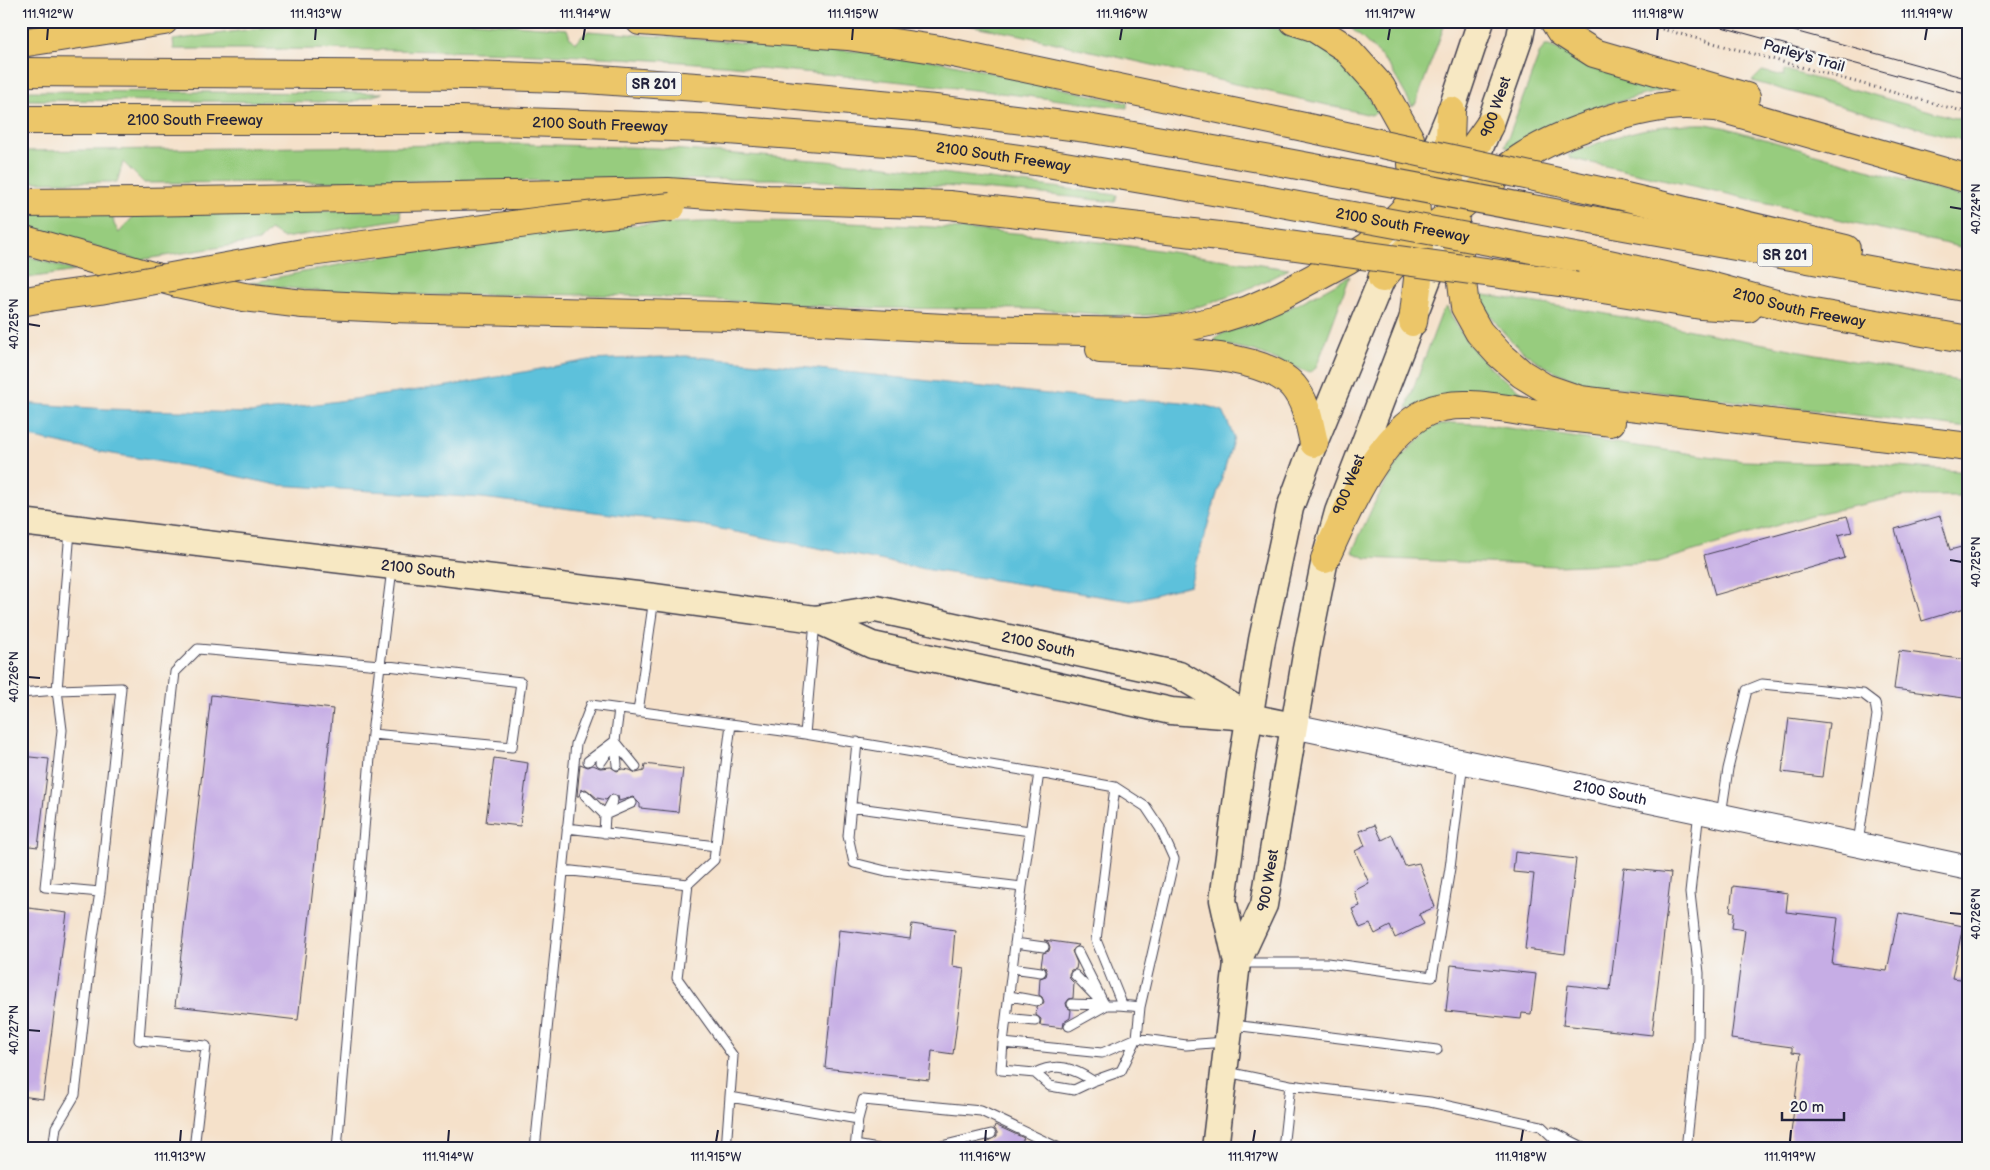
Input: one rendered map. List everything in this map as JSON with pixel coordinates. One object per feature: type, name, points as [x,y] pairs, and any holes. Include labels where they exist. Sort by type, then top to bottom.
[{"type":"highway","points":[[21,43],[164,21]]},
{"type":"highway","points":[[640,21],[848,36],[934,49],[1618,195],[1969,278]]},
{"type":"highway","points":[[1294,21],[1313,27],[1346,48],[1381,87],[1410,139],[1418,240],[1418,279],[1413,322]]},
{"type":"highway","points":[[1554,21],[1561,32],[1594,52],[1969,160]]},
{"type":"highway","name":"SR 201","points":[[21,72],[470,75],[586,79],[710,88],[935,109],[1068,126],[1282,162],[1969,288]]},
{"type":"highway","points":[[1382,278],[1396,260],[1418,240],[1524,156],[1559,139],[1618,116],[1652,109],[1686,105],[1717,107],[1969,179]]},
{"type":"highway","points":[[1451,111],[1449,172],[1465,307],[1479,332],[1498,353],[1522,374],[1545,388],[1580,400],[1969,447]]},
{"type":"highway","name":"2100 South Freeway","points":[[21,120],[462,120],[701,128],[914,144],[1042,162],[1260,199],[1581,258],[1706,284],[1802,311],[1969,340]]},
{"type":"highway","points":[[21,239],[177,283],[244,297],[303,304],[389,308],[729,316],[962,330],[1148,332],[1178,329],[1248,310],[1282,295],[1347,260],[1369,246],[1414,200],[1467,157],[1489,126]]},
{"type":"highway","points":[[21,302],[100,290],[303,253],[550,220],[670,199]]},
{"type":"highway","points":[[21,203],[768,199],[949,205],[1237,238],[1566,283],[1702,305],[1802,311]]},
{"type":"highway","points":[[962,330],[1053,346],[1210,356],[1242,360],[1258,365],[1283,378],[1298,393],[1306,407],[1314,443]]},
{"type":"highway","points":[[1325,559],[1342,521],[1371,469],[1397,433],[1428,411],[1453,406],[1478,406],[1672,429],[1779,424]]},
{"type":"main road","name":"900 West","points":[[1215,1149],[1237,963],[1224,900],[1240,774],[1262,640],[1290,508],[1314,443],[1451,111],[1481,21]]},
{"type":"main road","name":"900 West","points":[[1237,963],[1264,906],[1293,726],[1325,559],[1338,512],[1413,322],[1454,211],[1489,126],[1520,37],[1523,21]]},
{"type":"main road","name":"2100 South","points":[[21,522],[654,597],[815,619],[872,645],[1171,711],[1250,717],[1293,726]]},
{"type":"main road","name":"2100 South","points":[[815,619],[876,609],[1179,675],[1250,717]]},
{"type":"street","name":"2100 South","points":[[1293,726],[1969,868]]},
{"type":"lane","points":[[70,528],[58,690],[62,730],[45,887],[100,892]]},
{"type":"lane","points":[[337,1149],[372,734],[392,566]]},
{"type":"lane","points":[[638,712],[654,597]]},
{"type":"lane","points":[[805,734],[815,619]]},
{"type":"lane","points":[[194,1149],[206,1046],[139,1040],[151,885],[175,672],[198,649],[380,665],[521,682],[512,747],[372,734]]},
{"type":"lane","points":[[1686,1149],[1698,1038],[1699,974],[1690,893],[1710,813],[1728,768],[1747,690],[1762,684],[1863,694],[1875,702],[1877,715],[1858,845]]},
{"type":"lane","points":[[21,693],[121,688],[100,892],[75,1095],[56,1127],[53,1149]]},
{"type":"lane","points":[[535,1149],[576,744],[591,705],[858,742],[1039,773],[1116,788],[1146,807],[1160,828],[1174,858],[1140,1007],[1138,1038],[1121,1071],[1074,1090],[1050,1086],[1035,1073]]},
{"type":"lane","points":[[617,765],[615,742],[619,709]]},
{"type":"lane","points":[[726,1149],[733,1056],[677,978],[688,884],[714,860],[731,724]]},
{"type":"lane","points":[[588,761],[615,742]]},
{"type":"lane","points":[[601,762],[615,742]]},
{"type":"lane","points":[[615,742],[636,767]]},
{"type":"lane","points":[[858,742],[848,836],[854,863],[886,871],[1022,887]]},
{"type":"lane","points":[[1237,963],[1327,963],[1432,976],[1450,868],[1463,761]]},
{"type":"lane","points":[[1039,773],[1022,887],[1001,1070],[1035,1073],[1048,1067],[1076,1070],[1093,1081]]},
{"type":"lane","points":[[1116,788],[1096,940],[1122,1004]]},
{"type":"lane","points":[[585,795],[605,815]]},
{"type":"lane","points":[[597,797],[605,815]]},
{"type":"lane","points":[[604,833],[605,815],[613,800]]},
{"type":"lane","points":[[605,815],[632,802]]},
{"type":"lane","points":[[851,807],[1030,831]]},
{"type":"lane","points":[[568,828],[716,846]]},
{"type":"lane","points":[[563,870],[688,884]]},
{"type":"lane","points":[[1015,943],[1044,947]]},
{"type":"lane","points":[[1078,952],[1105,1006]]},
{"type":"lane","points":[[1012,968],[1041,972]]},
{"type":"lane","points":[[1075,975],[1105,1006]]},
{"type":"lane","points":[[1009,996],[1038,1000]]},
{"type":"lane","points":[[1072,1004],[1105,1006],[1122,1004],[1140,1007]]},
{"type":"lane","points":[[1069,1026],[1105,1006]]},
{"type":"lane","points":[[1006,1018],[1035,1021]]},
{"type":"lane","points":[[1003,1043],[1102,1052],[1138,1038],[1186,1045],[1229,1033],[1437,1050]]},
{"type":"lane","points":[[1224,1072],[1290,1085],[1430,1102],[1541,1126],[1586,1149]]},
{"type":"lane","points":[[1283,1149],[1290,1085]]},
{"type":"lane","points":[[730,1097],[858,1119]]},
{"type":"lane","points":[[878,1149],[855,1147],[858,1119],[863,1100],[981,1111],[1061,1149]]},
{"type":"lane","points":[[1541,1126],[1565,1149]]},
{"type":"lane","points":[[929,1149],[991,1134]]},
{"type":"path","name":"Parley's Trail","points":[[1633,21],[1969,114]]},
{"type":"green space","points":[[21,21],[99,21],[21,30]]},
{"type":"green space","points":[[310,21],[463,21],[567,29],[570,38],[575,43],[588,31],[880,53],[944,62],[1127,103],[1127,108],[864,78],[667,61],[548,54],[441,51],[174,49],[173,40]]},
{"type":"green space","points":[[947,21],[1196,21],[1230,24],[1246,23],[1269,27],[1290,32],[1324,50],[1353,76],[1378,112],[1371,115],[1021,35]]},
{"type":"green space","points":[[1347,21],[1404,24],[1419,21],[1446,21],[1416,103],[1412,106],[1391,69],[1379,54],[1346,23]]},
{"type":"green space","points":[[1545,46],[1659,84],[1660,91],[1608,104],[1579,115],[1511,149],[1505,146],[1540,52]]},
{"type":"green space","points":[[1785,70],[1969,122],[1969,142],[1752,81],[1762,71],[1784,76]]},
{"type":"green space","points":[[21,91],[383,93],[351,102],[21,100]]},
{"type":"green space","points":[[1706,124],[1727,128],[1969,199],[1969,249],[1570,158],[1568,155],[1619,136],[1652,128]]},
{"type":"green space","points":[[521,144],[658,148],[878,165],[1117,195],[1115,202],[943,186],[771,179],[144,183],[123,162],[117,182],[21,182],[21,151]]},
{"type":"green space","points":[[400,210],[401,219],[284,238],[270,230],[259,241],[139,260],[21,225],[21,212],[112,211],[114,224],[119,233],[137,212]]},
{"type":"green space","points":[[735,221],[886,225],[1038,235],[1132,246],[1289,269],[1256,285],[1204,305],[1168,313],[1135,316],[1029,309],[846,307],[634,296],[394,295],[298,289],[250,283],[397,254],[509,236],[617,226]]},
{"type":"green space","points":[[21,254],[75,271],[21,279]]},
{"type":"green space","points":[[1350,276],[1316,368],[1309,373],[1255,351],[1217,343],[1215,340],[1226,332],[1250,325],[1288,309]]},
{"type":"green space","points":[[1478,294],[1601,313],[1969,383],[1969,428],[1588,384],[1552,370],[1523,351],[1498,326]]},
{"type":"green space","points":[[1447,307],[1465,338],[1486,363],[1512,385],[1542,403],[1407,409],[1442,312]]},
{"type":"green space","points":[[1452,423],[1479,424],[1743,461],[1850,462],[1969,472],[1969,496],[1904,496],[1811,515],[1658,562],[1556,566],[1366,558],[1352,552],[1374,504],[1401,456],[1425,435],[1424,431],[1434,426]]},
{"type":"water","points":[[686,356],[1085,398],[1190,403],[1223,411],[1234,437],[1190,585],[1131,601],[930,570],[700,525],[482,498],[277,485],[203,469],[101,452],[21,435],[21,403],[106,409],[251,413],[448,386],[589,360]]},
{"type":"building","points":[[1847,516],[1852,532],[1838,535],[1845,558],[1715,595],[1704,555]]},
{"type":"building","points":[[1940,516],[1950,550],[1969,545],[1969,592],[1964,594],[1968,607],[1922,621],[1895,529]]},
{"type":"building","points":[[1899,651],[1969,660],[1964,698],[1894,689]]},
{"type":"building","points":[[211,695],[333,709],[298,1020],[175,1006]]},
{"type":"building","points":[[1789,718],[1829,723],[1822,777],[1782,772]]},
{"type":"building","points":[[21,756],[49,759],[38,847],[21,845]]},
{"type":"building","points":[[494,758],[528,763],[520,826],[486,822]]},
{"type":"building","points":[[580,764],[588,767],[593,765],[600,768],[611,767],[617,771],[622,769],[630,770],[636,773],[644,771],[645,764],[683,769],[678,812],[640,808],[640,804],[633,797],[619,801],[618,796],[612,794],[606,800],[597,798],[586,789],[581,790],[579,796],[577,796]]},
{"type":"building","points":[[1375,825],[1382,840],[1392,835],[1405,866],[1419,863],[1435,907],[1419,914],[1424,924],[1395,938],[1390,926],[1375,934],[1370,924],[1360,928],[1352,909],[1360,906],[1354,891],[1369,883],[1355,851],[1365,846],[1359,831]]},
{"type":"building","points":[[1515,852],[1576,859],[1565,954],[1525,949],[1534,874],[1513,872]]},
{"type":"building","points":[[1624,868],[1671,873],[1652,1035],[1563,1025],[1568,985],[1610,990]]},
{"type":"building","points":[[1733,886],[1788,893],[1786,912],[1838,918],[1832,964],[1887,971],[1899,913],[1963,926],[1952,978],[1969,980],[1969,1129],[1966,1149],[1789,1149],[1801,1053],[1792,1052],[1792,1047],[1731,1039],[1745,930],[1732,928],[1734,912],[1730,911]]},
{"type":"building","points":[[21,907],[67,913],[43,1099],[21,1096]]},
{"type":"building","points":[[912,924],[955,930],[952,966],[964,968],[953,1054],[932,1051],[929,1080],[825,1068],[839,930],[910,939]]},
{"type":"building","points":[[1044,940],[1079,945],[1072,951],[1077,963],[1076,969],[1071,970],[1069,974],[1070,979],[1074,983],[1073,998],[1069,999],[1066,1003],[1067,1007],[1071,1010],[1070,1018],[1064,1022],[1063,1028],[1040,1025],[1041,1019],[1036,1015],[1037,1007],[1044,1002],[1039,995],[1040,978],[1046,976],[1047,972],[1045,967],[1041,966],[1043,953],[1049,951],[1050,947],[1048,942]]},
{"type":"building","points":[[1451,965],[1536,974],[1531,1014],[1522,1013],[1521,1019],[1446,1011]]},
{"type":"building","points":[[995,1125],[1024,1138],[1022,1141],[1015,1143],[1014,1149],[985,1149],[988,1141],[997,1136],[994,1128]]},
{"type":"tram line","points":[[1700,21],[1969,95]]},
{"type":"tram line","points":[[1758,21],[1969,79]]}]
